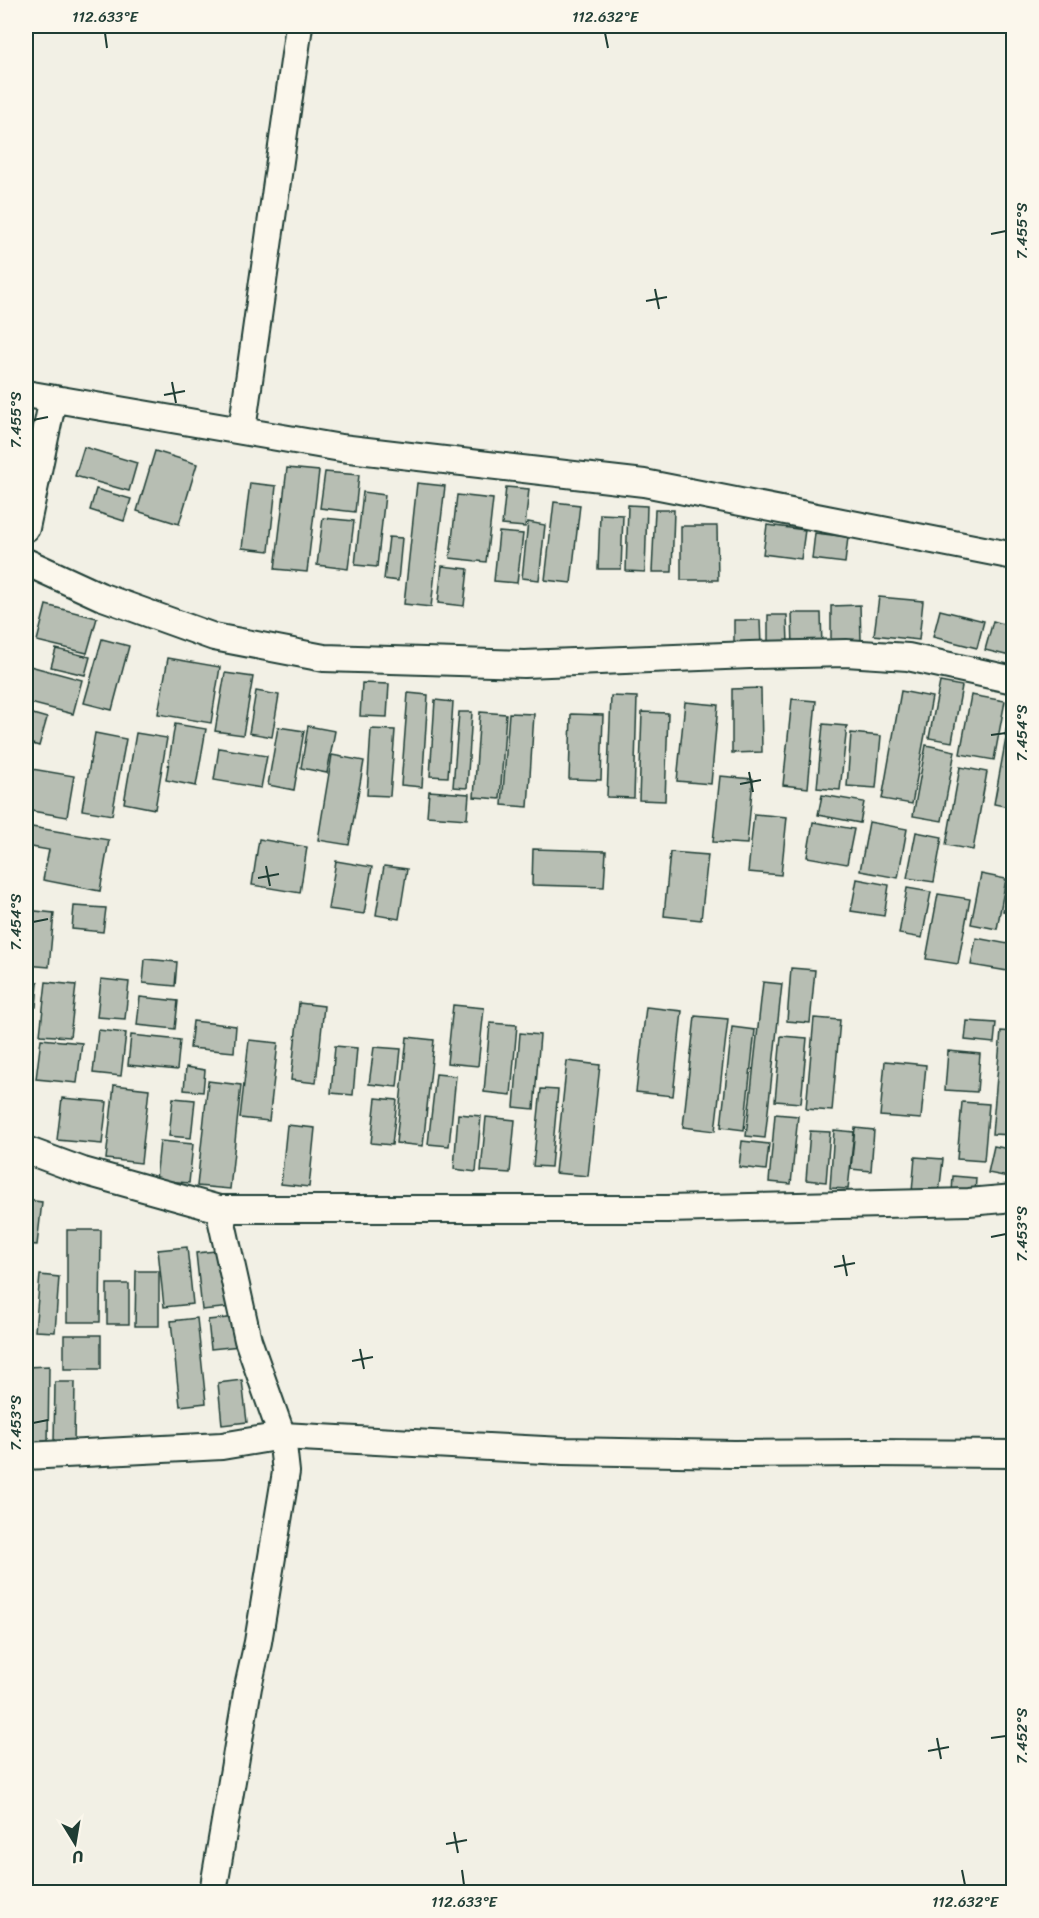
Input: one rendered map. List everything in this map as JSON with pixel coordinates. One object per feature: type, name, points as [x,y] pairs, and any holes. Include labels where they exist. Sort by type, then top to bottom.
[{"type":"street","points":[[242,430],[299,26]]},
{"type":"street","points":[[26,394],[341,448],[644,483],[1014,556]]},
{"type":"street","points":[[26,528],[53,399]]},
{"type":"street","points":[[26,562],[100,596],[214,637],[324,658],[524,664],[846,653],[908,657],[1014,680]]},
{"type":"street","points":[[26,1150],[83,1171],[219,1209],[667,1209],[969,1202],[1014,1198]]},
{"type":"street","points":[[213,1893],[286,1472],[282,1436],[248,1340],[219,1209]]},
{"type":"street","points":[[26,1456],[222,1446],[282,1436],[563,1451],[734,1455],[1014,1454]]},
{"type":"building","points":[[84,447],[137,463],[129,491],[75,476]]},
{"type":"building","points":[[155,451],[197,464],[179,524],[137,511]]},
{"type":"building","points":[[287,468],[319,471],[307,572],[275,569]]},
{"type":"building","points":[[325,472],[359,475],[355,512],[320,508]]},
{"type":"building","points":[[250,483],[276,486],[269,551],[242,548]]},
{"type":"building","points":[[417,483],[445,486],[431,607],[404,604]]},
{"type":"building","points":[[506,487],[529,489],[525,527],[502,525]]},
{"type":"building","points":[[96,489],[131,499],[124,521],[90,510]]},
{"type":"building","points":[[363,492],[385,495],[377,567],[355,565]]},
{"type":"building","points":[[457,495],[493,499],[486,562],[450,558]]},
{"type":"building","points":[[554,502],[580,505],[571,583],[545,580]]},
{"type":"building","points":[[628,505],[647,506],[645,572],[626,571]]},
{"type":"building","points":[[655,510],[674,510],[672,572],[652,572]]},
{"type":"building","points":[[600,514],[623,515],[621,569],[598,569]]},
{"type":"building","points":[[323,518],[354,521],[348,569],[317,565]]},
{"type":"building","points":[[528,522],[545,525],[539,580],[522,578]]},
{"type":"building","points":[[767,525],[805,530],[801,559],[763,554]]},
{"type":"building","points":[[681,526],[717,526],[718,580],[681,580]]},
{"type":"building","points":[[499,532],[523,534],[517,583],[494,581]]},
{"type":"building","points":[[815,533],[848,537],[845,563],[812,559]]},
{"type":"building","points":[[389,537],[402,538],[398,581],[384,579]]},
{"type":"building","points":[[442,566],[468,569],[464,606],[438,603]]},
{"type":"building","points":[[879,597],[923,601],[919,640],[874,635]]},
{"type":"building","points":[[46,605],[97,618],[87,653],[37,641]]},
{"type":"building","points":[[860,605],[861,640],[831,641],[831,606]]},
{"type":"building","points":[[940,610],[984,621],[977,648],[933,637]]},
{"type":"building","points":[[792,613],[821,613],[822,647],[793,648]]},
{"type":"building","points":[[768,615],[787,615],[788,644],[768,644]]},
{"type":"building","points":[[734,620],[760,620],[761,647],[734,647]]},
{"type":"building","points":[[993,621],[1014,627],[1014,657],[985,650]]},
{"type":"building","points":[[102,639],[129,646],[112,710],[84,703]]},
{"type":"building","points":[[56,649],[90,657],[85,675],[51,667]]},
{"type":"building","points":[[168,658],[220,667],[211,723],[158,714]]},
{"type":"building","points":[[30,666],[82,680],[73,714],[26,702],[26,684]]},
{"type":"building","points":[[225,673],[253,677],[243,735],[215,731]]},
{"type":"building","points":[[940,682],[962,686],[952,742],[929,738]]},
{"type":"building","points":[[362,683],[389,684],[387,717],[360,716]]},
{"type":"building","points":[[761,688],[762,752],[732,753],[732,689]]},
{"type":"building","points":[[256,691],[279,695],[272,737],[249,733]]},
{"type":"building","points":[[901,691],[932,697],[912,804],[882,799]]},
{"type":"building","points":[[408,693],[428,695],[422,787],[401,785]]},
{"type":"building","points":[[971,695],[1005,701],[994,760],[960,754]]},
{"type":"building","points":[[611,696],[637,697],[634,798],[607,797]]},
{"type":"building","points":[[792,699],[816,701],[808,788],[783,785]]},
{"type":"building","points":[[435,700],[453,702],[448,777],[430,776]]},
{"type":"building","points":[[1012,700],[1014,701],[1014,736],[1005,735]]},
{"type":"building","points":[[685,702],[718,705],[711,784],[677,781]]},
{"type":"building","points":[[26,712],[47,718],[39,746],[26,742]]},
{"type":"building","points":[[459,712],[472,712],[467,788],[453,787]]},
{"type":"building","points":[[480,712],[506,714],[500,799],[474,797]]},
{"type":"building","points":[[642,712],[668,713],[665,801],[639,800]]},
{"type":"building","points":[[509,713],[534,714],[528,807],[502,805]]},
{"type":"building","points":[[571,714],[603,715],[601,780],[569,779]]},
{"type":"building","points":[[175,724],[206,729],[196,786],[166,780]]},
{"type":"building","points":[[823,724],[847,726],[840,790],[817,788]]},
{"type":"building","points":[[308,726],[335,731],[327,773],[301,768]]},
{"type":"building","points":[[278,727],[304,731],[294,790],[268,785]]},
{"type":"building","points":[[371,729],[395,730],[390,796],[367,795]]},
{"type":"building","points":[[95,733],[126,739],[112,815],[82,810]]},
{"type":"building","points":[[136,733],[167,738],[155,809],[124,803]]},
{"type":"building","points":[[851,733],[881,736],[876,788],[847,786]]},
{"type":"building","points":[[1006,738],[1014,739],[1014,808],[994,804]]},
{"type":"building","points":[[926,745],[955,751],[942,821],[913,816]]},
{"type":"building","points":[[219,748],[267,756],[261,788],[214,780]]},
{"type":"building","points":[[332,755],[364,761],[349,845],[318,840]]},
{"type":"building","points":[[960,767],[987,772],[973,850],[946,845]]},
{"type":"building","points":[[26,768],[74,776],[67,817],[26,810]]},
{"type":"building","points":[[720,776],[753,779],[747,844],[713,842]]},
{"type":"building","points":[[429,791],[469,794],[467,819],[427,816]]},
{"type":"building","points":[[822,795],[864,802],[860,823],[818,815]]},
{"type":"building","points":[[754,814],[787,817],[781,875],[748,872]]},
{"type":"building","points":[[813,822],[854,829],[847,864],[807,857]]},
{"type":"building","points":[[869,822],[907,829],[898,878],[860,871]]},
{"type":"building","points":[[26,826],[109,840],[100,891],[43,880],[49,850],[26,846]]},
{"type":"building","points":[[916,832],[942,837],[934,882],[907,878]]},
{"type":"building","points":[[259,839],[307,847],[300,893],[252,885]]},
{"type":"building","points":[[533,849],[606,851],[604,887],[532,885]]},
{"type":"building","points":[[670,852],[708,855],[701,920],[664,916]]},
{"type":"building","points":[[1014,857],[1014,912],[1003,911]]},
{"type":"building","points":[[336,861],[372,867],[364,914],[328,909]]},
{"type":"building","points":[[384,866],[407,869],[399,919],[376,915]]},
{"type":"building","points":[[981,874],[1006,879],[997,929],[971,924]]},
{"type":"building","points":[[857,879],[889,885],[884,916],[851,911]]},
{"type":"building","points":[[907,888],[931,892],[922,938],[899,934]]},
{"type":"building","points":[[938,894],[970,899],[958,964],[926,959]]},
{"type":"building","points":[[74,906],[106,908],[103,932],[72,929]]},
{"type":"building","points":[[26,910],[54,913],[49,967],[26,965]]},
{"type":"building","points":[[976,938],[1014,945],[1014,972],[971,965]]},
{"type":"building","points":[[145,959],[177,962],[175,986],[143,983]]},
{"type":"building","points":[[791,968],[815,970],[810,1023],[787,1021]]},
{"type":"building","points":[[101,979],[129,982],[125,1019],[97,1017]]},
{"type":"building","points":[[26,981],[38,982],[36,1007],[26,1006]]},
{"type":"building","points":[[46,982],[76,985],[70,1037],[40,1035]]},
{"type":"building","points":[[763,982],[782,984],[765,1138],[746,1136]]},
{"type":"building","points":[[140,997],[178,1001],[175,1029],[137,1025]]},
{"type":"building","points":[[299,1003],[324,1006],[316,1083],[291,1080]]},
{"type":"building","points":[[453,1005],[484,1008],[478,1066],[447,1063]]},
{"type":"building","points":[[646,1007],[682,1011],[673,1096],[636,1092]]},
{"type":"building","points":[[695,1016],[728,1019],[715,1131],[683,1127]]},
{"type":"building","points":[[814,1018],[840,1020],[832,1111],[806,1109]]},
{"type":"building","points":[[193,1021],[236,1026],[234,1052],[190,1048]]},
{"type":"building","points":[[967,1021],[996,1023],[994,1043],[965,1040]]},
{"type":"building","points":[[490,1023],[517,1025],[511,1095],[484,1092]]},
{"type":"building","points":[[732,1027],[755,1030],[744,1130],[721,1127]]},
{"type":"building","points":[[98,1030],[126,1033],[121,1076],[93,1073]]},
{"type":"building","points":[[1001,1031],[1014,1032],[1014,1135],[992,1134]]},
{"type":"building","points":[[520,1033],[540,1035],[534,1109],[514,1107]]},
{"type":"building","points":[[131,1035],[180,1040],[177,1070],[128,1065]]},
{"type":"building","points":[[781,1036],[807,1038],[801,1103],[775,1101]]},
{"type":"building","points":[[407,1037],[434,1040],[423,1146],[396,1143]]},
{"type":"building","points":[[41,1039],[82,1043],[77,1083],[36,1079]]},
{"type":"building","points":[[249,1040],[278,1043],[269,1121],[240,1118]]},
{"type":"building","points":[[335,1046],[357,1048],[353,1095],[331,1093]]},
{"type":"building","points":[[374,1047],[401,1049],[397,1087],[369,1084]]},
{"type":"building","points":[[948,1051],[980,1054],[977,1092],[945,1090]]},
{"type":"building","points":[[567,1061],[600,1065],[588,1176],[555,1173]]},
{"type":"building","points":[[885,1061],[926,1065],[921,1119],[880,1116]]},
{"type":"building","points":[[186,1067],[205,1070],[203,1092],[184,1090]]},
{"type":"building","points":[[436,1074],[456,1076],[449,1146],[428,1144]]},
{"type":"building","points":[[208,1081],[241,1085],[230,1189],[197,1186]]},
{"type":"building","points":[[114,1085],[149,1089],[141,1163],[106,1159]]},
{"type":"building","points":[[541,1089],[558,1090],[551,1167],[533,1166]]},
{"type":"building","points":[[62,1098],[107,1102],[102,1144],[57,1140]]},
{"type":"building","points":[[173,1098],[195,1100],[191,1138],[169,1136]]},
{"type":"building","points":[[376,1098],[397,1100],[392,1145],[371,1143]]},
{"type":"building","points":[[962,1102],[989,1104],[984,1161],[957,1159]]},
{"type":"building","points":[[458,1114],[481,1116],[476,1172],[454,1169]]},
{"type":"building","points":[[775,1114],[798,1116],[791,1184],[769,1182]]},
{"type":"building","points":[[486,1117],[515,1120],[510,1173],[481,1171]]},
{"type":"building","points":[[287,1125],[315,1128],[309,1187],[281,1184]]},
{"type":"building","points":[[855,1128],[874,1130],[871,1171],[851,1169]]},
{"type":"building","points":[[834,1130],[854,1132],[848,1189],[830,1188]]},
{"type":"building","points":[[810,1131],[830,1132],[826,1182],[806,1180]]},
{"type":"building","points":[[160,1141],[193,1144],[189,1183],[156,1180]]},
{"type":"building","points":[[742,1141],[769,1144],[766,1170],[739,1167]]},
{"type":"building","points":[[994,1146],[1014,1150],[1014,1178],[988,1173]]},
{"type":"building","points":[[915,1157],[943,1159],[939,1194],[912,1192]]},
{"type":"building","points":[[953,1176],[976,1178],[975,1195],[952,1193]]},
{"type":"building","points":[[26,1200],[42,1202],[37,1245],[26,1244]]},
{"type":"building","points":[[67,1230],[101,1230],[100,1322],[67,1322]]},
{"type":"building","points":[[187,1247],[193,1304],[164,1307],[158,1250]]},
{"type":"building","points":[[226,1250],[232,1307],[202,1310],[196,1253]]},
{"type":"building","points":[[136,1271],[159,1271],[159,1326],[135,1326]]},
{"type":"building","points":[[40,1275],[59,1277],[55,1332],[35,1331]]},
{"type":"building","points":[[107,1284],[129,1284],[129,1324],[107,1324]]},
{"type":"building","points":[[26,1302],[29,1302],[27,1329],[26,1329]]},
{"type":"building","points":[[237,1317],[240,1346],[211,1349],[208,1320]]},
{"type":"building","points":[[197,1318],[206,1403],[180,1406],[171,1321]]},
{"type":"building","points":[[64,1335],[101,1335],[101,1369],[64,1369]]},
{"type":"building","points":[[49,1366],[48,1445],[26,1445],[26,1367]]},
{"type":"building","points":[[242,1380],[247,1422],[222,1425],[218,1383]]},
{"type":"building","points":[[55,1382],[75,1382],[74,1443],[54,1443]]}]
